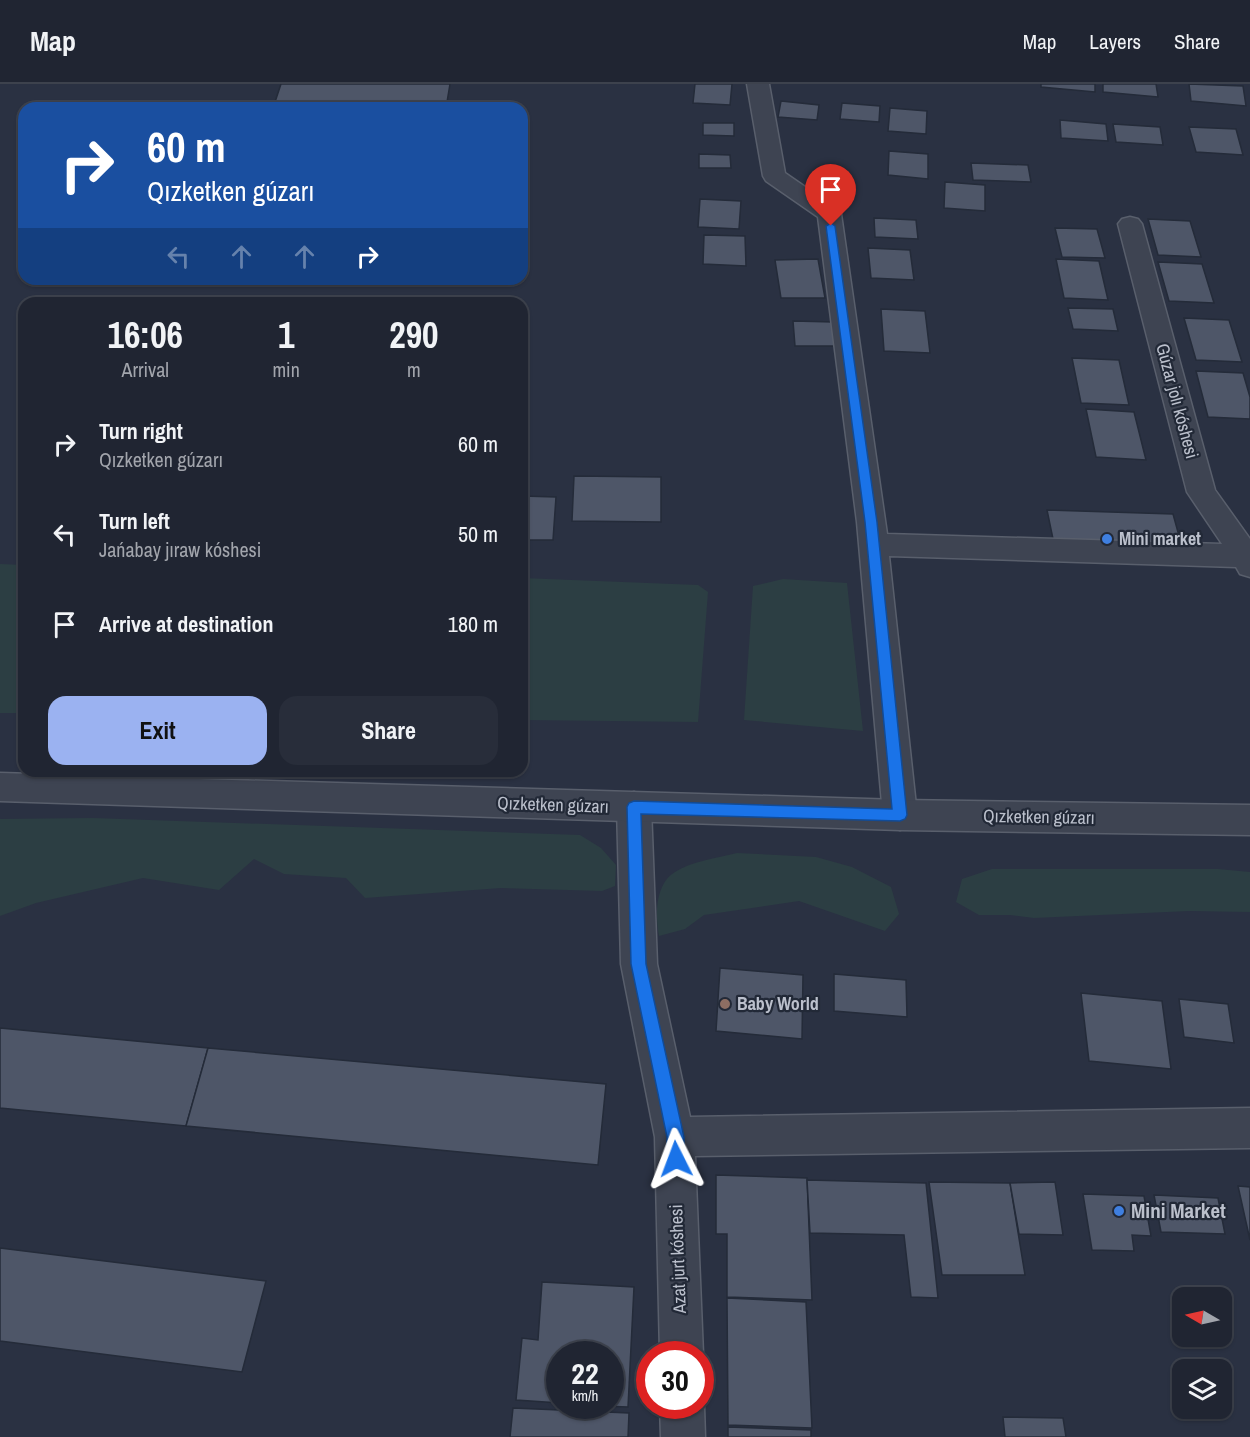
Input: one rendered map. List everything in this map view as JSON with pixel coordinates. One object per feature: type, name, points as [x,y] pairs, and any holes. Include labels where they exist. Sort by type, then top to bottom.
[{"type":"street","points":[[758,84],[774,176],[829,214],[873,545],[900,815]]},
{"type":"street","name":"Gúzar jolı kóshesi","points":[[1130,224],[1201,492],[1249,559]]},
{"type":"street","points":[[873,545],[1249,559]]},
{"type":"street","name":"Qızketken gúzarı","points":[[0,787],[900,815],[1250,820]]},
{"type":"street","name":"Azat jurt kóshesi","points":[[634,807],[639,964],[675,1137],[681,1341]]},
{"type":"street","points":[[675,1137],[1250,1128]]},
{"type":"street","points":[[682,1419],[683,1437]]},
{"type":"shaded area","points":[[0,564],[18,565],[18,713],[0,713]]},
{"type":"shaded area","points":[[528,578],[698,585],[708,592],[698,722],[528,720]]},
{"type":"shaded area","points":[[783,579],[847,583],[863,731],[744,720],[753,586]]},
{"type":"shaded area","points":[[93,818],[580,835],[601,848],[616,865],[615,886],[602,891],[501,888],[365,898],[346,878],[284,874],[254,859],[219,890],[143,878],[36,903],[0,916],[0,819]]},
{"type":"shaded area","points":[[737,853],[816,857],[852,867],[891,887],[899,914],[885,931],[799,901],[704,915],[685,929],[659,936],[658,901],[668,877],[689,865]]},
{"type":"shaded area","points":[[992,869],[1218,869],[1250,872],[1250,912],[1189,911],[1034,918],[979,915],[956,902],[962,879]]},
{"type":"building","points":[[281,84],[450,84],[447,102],[275,102]]},
{"type":"building","points":[[695,84],[732,84],[730,105],[693,103]]},
{"type":"building","points":[[1041,84],[1095,84],[1095,92],[1041,87]]},
{"type":"building","points":[[1103,84],[1156,84],[1158,97],[1103,92]]},
{"type":"building","points":[[1189,84],[1243,86],[1246,106],[1191,101]]},
{"type":"building","points":[[781,101],[819,105],[817,120],[778,117]]},
{"type":"building","points":[[842,103],[880,106],[879,122],[840,119]]},
{"type":"building","points":[[890,108],[927,111],[926,134],[888,131]]},
{"type":"building","points":[[1060,120],[1106,124],[1108,141],[1061,138]]},
{"type":"building","points":[[703,123],[734,123],[734,136],[703,135]]},
{"type":"building","points":[[1113,124],[1160,127],[1163,145],[1116,142]]},
{"type":"building","points":[[1189,127],[1236,129],[1243,155],[1196,152]]},
{"type":"building","points":[[889,151],[928,154],[928,179],[888,175]]},
{"type":"building","points":[[699,154],[730,155],[731,168],[699,168]]},
{"type":"building","points":[[971,163],[1028,165],[1031,182],[973,180]]},
{"type":"building","points":[[945,182],[985,185],[985,211],[944,208]]},
{"type":"building","points":[[700,199],[741,201],[739,229],[698,227]]},
{"type":"building","points":[[874,218],[916,220],[918,239],[875,237]]},
{"type":"building","points":[[1148,219],[1190,221],[1201,257],[1158,255]]},
{"type":"building","points":[[1055,228],[1097,229],[1105,258],[1062,257]]},
{"type":"building","points":[[704,235],[745,236],[746,266],[703,264]]},
{"type":"building","points":[[868,248],[910,250],[914,280],[871,278]]},
{"type":"building","points":[[818,259],[825,298],[781,298],[775,260]]},
{"type":"building","points":[[1056,259],[1099,261],[1108,300],[1064,298]]},
{"type":"building","points":[[1158,262],[1202,264],[1214,303],[1169,301]]},
{"type":"building","points":[[1068,308],[1113,309],[1118,331],[1073,329]]},
{"type":"building","points":[[881,309],[925,311],[930,353],[884,351]]},
{"type":"building","points":[[1184,318],[1229,320],[1242,362],[1196,360]]},
{"type":"building","points":[[793,321],[834,322],[836,346],[795,346]]},
{"type":"building","points":[[1072,358],[1119,360],[1129,405],[1081,403]]},
{"type":"building","points":[[1196,371],[1243,373],[1250,397],[1250,419],[1208,417]]},
{"type":"building","points":[[1086,409],[1134,412],[1146,460],[1096,457]]},
{"type":"building","points":[[574,476],[661,477],[661,522],[572,521]]},
{"type":"building","points":[[528,496],[556,497],[553,540],[528,540]]},
{"type":"building","points":[[1047,510],[1173,514],[1181,543],[1053,539]]},
{"type":"building","points":[[720,968],[803,975],[802,1039],[716,1031]]},
{"type":"building","points":[[834,974],[906,980],[907,1017],[834,1011]]},
{"type":"building","points":[[1081,993],[1162,1001],[1171,1069],[1089,1061]]},
{"type":"building","points":[[1179,999],[1228,1004],[1234,1043],[1184,1037]]},
{"type":"building","points":[[0,1028],[208,1048],[186,1126],[0,1108]]},
{"type":"building","points":[[208,1048],[606,1084],[598,1165],[186,1126]]},
{"type":"building","points":[[716,1175],[807,1178],[812,1300],[727,1297],[727,1234],[716,1234]]},
{"type":"building","points":[[807,1180],[926,1183],[938,1298],[911,1297],[904,1235],[810,1233]]},
{"type":"building","points":[[929,1182],[1010,1183],[1025,1275],[942,1275]]},
{"type":"building","points":[[1055,1182],[1063,1235],[1019,1234],[1010,1183]]},
{"type":"building","points":[[1238,1186],[1250,1187],[1250,1240]]},
{"type":"building","points":[[1083,1194],[1144,1196],[1151,1236],[1132,1235],[1134,1251],[1092,1250]]},
{"type":"building","points":[[1154,1195],[1218,1198],[1225,1234],[1161,1232]]},
{"type":"building","points":[[0,1248],[266,1281],[242,1372],[0,1341]]},
{"type":"building","points":[[542,1282],[634,1287],[628,1407],[624,1407],[624,1341],[546,1341],[546,1402],[516,1400],[522,1338],[538,1340]]},
{"type":"building","points":[[727,1298],[806,1302],[812,1428],[728,1425]]},
{"type":"building","points":[[513,1408],[546,1409],[546,1419],[624,1419],[624,1413],[629,1413],[628,1437],[510,1437]]},
{"type":"building","points":[[1003,1417],[1063,1418],[1066,1437],[1005,1437]]},
{"type":"building","points":[[728,1427],[811,1430],[811,1437],[728,1437]]},
{"type":"place","name":"Mini market","points":[[1107,539]]},
{"type":"place","name":"Baby World","points":[[725,1004]]},
{"type":"place","name":"Mini Market","points":[[1119,1211]]},
{"type":"route","points":[[676,1159],[675,1137],[639,964],[634,807],[900,815],[871,522],[831,226]]}]
